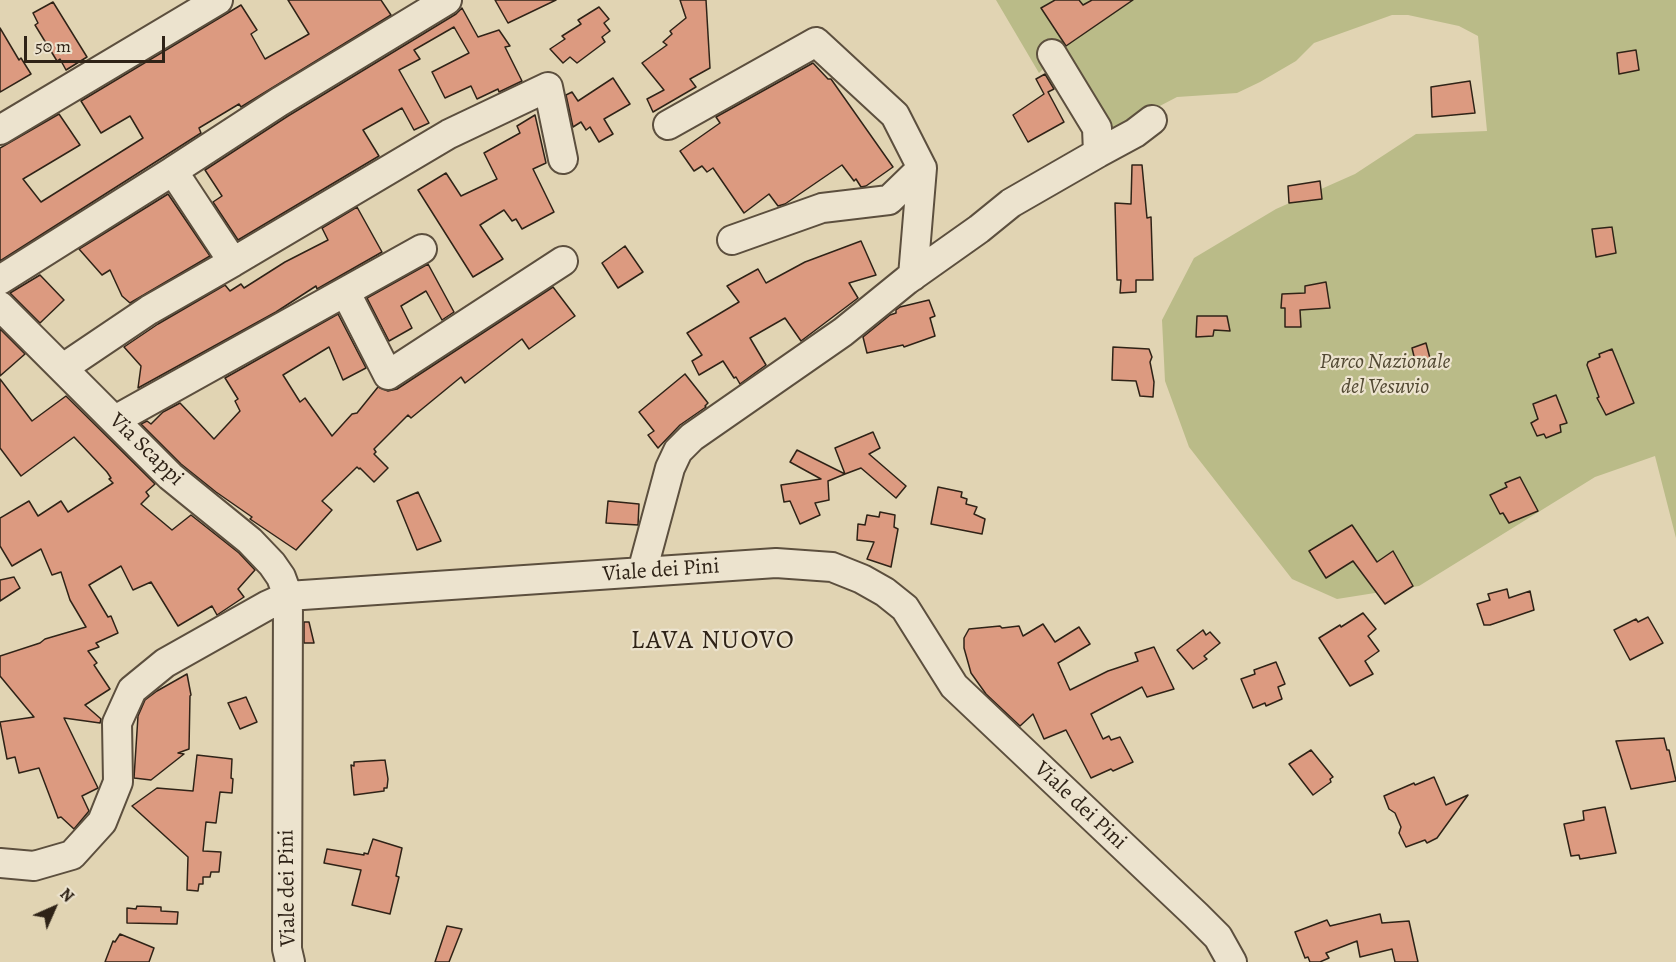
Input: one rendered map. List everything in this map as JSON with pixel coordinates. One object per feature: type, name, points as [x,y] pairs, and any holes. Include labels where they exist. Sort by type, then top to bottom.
[{"type":"street","points":[[0,129],[218,0]]},
{"type":"street","points":[[0,280],[279,102],[447,0]]},
{"type":"street","points":[[668,125],[816,42],[895,115],[922,168],[913,276]]},
{"type":"street","points":[[1052,54],[1097,128],[1098,153]]},
{"type":"street","points":[[63,368],[148,310],[449,134],[548,87],[563,159]]},
{"type":"street","points":[[642,572],[670,468],[678,451],[692,437],[843,332],[1011,202],[1135,133],[1152,120]]},
{"type":"street","points":[[732,240],[822,208],[889,200],[922,168]]},
{"type":"street","points":[[173,171],[233,262]]},
{"type":"street","points":[[115,420],[422,249]]},
{"type":"street","points":[[346,293],[388,375],[563,261]]},
{"type":"street","name":"Via Scappi","points":[[0,306],[170,476],[250,541],[281,577],[288,596]]},
{"type":"street","name":"Viale dei Pini","points":[[290,962],[288,949],[288,596],[776,563],[832,567],[862,579],[885,592],[904,608],[954,686],[1196,915],[1218,937],[1232,962]]},
{"type":"street","points":[[0,864],[34,866],[72,855],[102,822],[118,782],[117,723],[132,690],[165,663],[288,596]]},
{"type":"green space","name":"Parco Nazionale del Vesuvio","points":[[996,0],[1676,0],[1676,538],[1655,456],[1595,477],[1419,586],[1337,599],[1292,579],[1189,447],[1165,381],[1162,320],[1194,258],[1276,209],[1355,174],[1416,134],[1487,131],[1478,36],[1459,26],[1408,15],[1392,15],[1314,43],[1296,61],[1237,93],[1177,97],[1111,137],[1048,64],[1039,73]]},
{"type":"building","points":[[288,0],[381,0],[391,15],[241,107],[239,104],[199,128],[201,133],[0,261],[0,148],[59,114],[80,145],[23,179],[41,202],[143,138],[130,116],[101,133],[81,101],[241,5],[257,30],[251,34],[265,59],[309,34]]},
{"type":"building","points":[[495,0],[556,0],[508,23]]},
{"type":"building","points":[[680,0],[706,0],[710,68],[690,79],[696,87],[653,112],[647,99],[664,90],[642,63],[667,45],[663,42],[672,34],[670,31],[686,18]]},
{"type":"building","points":[[1055,0],[1079,0],[1083,5],[1092,0],[1133,0],[1066,46],[1041,8]]},
{"type":"building","points":[[53,2],[87,57],[66,70],[60,59],[57,61],[35,25],[38,23],[33,13]]},
{"type":"building","points":[[599,7],[609,19],[604,23],[610,31],[602,37],[605,42],[577,63],[570,57],[563,63],[550,49],[565,39],[562,36],[581,24],[578,20]]},
{"type":"building","points":[[462,8],[478,37],[499,30],[510,46],[505,47],[522,81],[477,99],[471,86],[445,98],[432,72],[469,53],[454,27],[414,50],[420,59],[399,70],[429,123],[414,130],[402,108],[363,130],[379,156],[238,240],[213,202],[222,196],[205,170],[288,116],[456,14]]},
{"type":"building","points":[[0,28],[19,60],[21,58],[31,74],[0,92]]},
{"type":"building","points":[[1636,50],[1639,70],[1619,74],[1617,53]]},
{"type":"building","points":[[813,63],[828,79],[831,79],[893,167],[866,186],[861,187],[842,165],[785,204],[778,206],[769,194],[744,213],[713,168],[707,172],[702,166],[694,171],[680,151],[720,123],[716,117]]},
{"type":"building","points":[[1045,74],[1054,89],[1048,92],[1064,122],[1028,142],[1013,115],[1044,94],[1036,79]]},
{"type":"building","points":[[613,78],[630,104],[604,119],[613,134],[599,142],[590,127],[586,130],[581,122],[573,127],[566,95],[572,92],[578,101]]},
{"type":"building","points":[[1470,81],[1475,113],[1432,117],[1431,87]]},
{"type":"building","points":[[535,115],[546,163],[533,169],[554,212],[522,229],[516,219],[512,221],[504,210],[480,225],[503,259],[473,277],[418,190],[446,173],[461,196],[497,179],[484,153],[520,133],[517,126]]},
{"type":"building","points":[[1132,165],[1142,165],[1147,218],[1151,217],[1153,280],[1136,280],[1136,292],[1120,293],[1121,280],[1117,280],[1115,203],[1131,204]]},
{"type":"building","points":[[1320,181],[1322,199],[1289,203],[1288,186]]},
{"type":"building","points":[[168,194],[210,256],[130,303],[122,296],[110,270],[102,275],[79,249]]},
{"type":"building","points":[[357,207],[382,252],[317,289],[316,286],[276,312],[138,388],[141,366],[124,347],[158,324],[225,285],[230,291],[241,284],[244,288],[285,262],[328,240],[322,228]]},
{"type":"building","points":[[1612,227],[1616,253],[1596,257],[1592,229]]},
{"type":"building","points":[[861,241],[876,275],[849,283],[858,298],[801,341],[785,318],[750,338],[766,365],[740,384],[723,361],[699,375],[692,361],[702,355],[687,333],[739,302],[727,286],[758,269],[766,283],[805,262]]},
{"type":"building","points":[[625,246],[643,272],[618,288],[602,263]]},
{"type":"building","points":[[428,264],[454,312],[442,320],[426,291],[401,306],[412,328],[389,341],[367,298]]},
{"type":"building","points":[[40,275],[64,300],[40,323],[10,293]]},
{"type":"building","points":[[1326,282],[1330,308],[1300,310],[1301,327],[1285,327],[1285,308],[1281,308],[1282,294],[1305,293],[1305,286]]},
{"type":"building","points":[[553,287],[575,316],[529,349],[522,339],[465,383],[461,377],[411,418],[408,415],[374,449],[376,452],[374,454],[388,468],[374,482],[357,467],[322,501],[332,510],[296,550],[250,519],[252,517],[181,464],[141,424],[147,421],[151,424],[163,412],[180,403],[214,439],[240,411],[235,401],[238,399],[225,378],[338,314],[366,368],[343,380],[329,347],[283,375],[300,402],[305,398],[332,436],[352,414],[357,413],[378,387],[388,391],[397,389]]},
{"type":"building","points":[[929,300],[935,316],[930,318],[935,336],[904,347],[903,345],[867,353],[863,337],[890,315],[896,313],[900,307]]},
{"type":"building","points":[[1197,316],[1227,316],[1230,331],[1214,330],[1213,336],[1196,337]]},
{"type":"building","points":[[0,329],[25,354],[0,376]]},
{"type":"building","points":[[1426,343],[1432,366],[1417,369],[1412,348]]},
{"type":"building","points":[[1113,347],[1149,349],[1152,357],[1150,362],[1154,382],[1153,397],[1140,396],[1136,381],[1112,380]]},
{"type":"building","points":[[1612,349],[1634,403],[1606,415],[1597,398],[1599,397],[1587,365],[1588,362],[1600,357],[1599,354]]},
{"type":"building","points":[[685,374],[708,403],[706,407],[680,425],[658,448],[648,435],[654,431],[639,412]]},
{"type":"building","points":[[0,379],[32,421],[66,396],[155,484],[146,492],[149,496],[141,504],[172,530],[191,515],[239,553],[255,570],[238,589],[244,597],[217,615],[212,606],[178,626],[151,582],[133,590],[121,566],[89,585],[108,617],[111,616],[118,633],[96,643],[99,647],[88,651],[97,663],[94,665],[110,689],[85,705],[101,719],[100,723],[64,718],[98,788],[82,796],[89,811],[74,829],[61,817],[58,818],[39,768],[19,773],[15,757],[7,759],[0,722],[34,717],[0,676],[0,656],[86,627],[70,600],[61,572],[52,575],[41,549],[12,566],[0,546],[0,518],[29,501],[38,516],[61,501],[68,512],[113,483],[107,472],[74,437],[21,476],[0,448]]},
{"type":"building","points":[[1556,395],[1567,423],[1560,425],[1561,432],[1546,438],[1544,434],[1537,436],[1531,423],[1538,419],[1533,404]]},
{"type":"building","points":[[873,432],[880,448],[869,454],[906,486],[896,498],[861,468],[845,474],[835,448]]},
{"type":"building","points":[[797,450],[845,474],[828,481],[829,500],[815,503],[820,515],[800,524],[790,501],[784,502],[781,485],[821,479],[790,462]]},
{"type":"building","points":[[1520,477],[1538,511],[1509,523],[1503,513],[1500,514],[1490,495],[1507,487],[1505,483]]},
{"type":"building","points":[[938,487],[962,492],[961,497],[967,499],[966,504],[977,507],[974,514],[985,519],[982,534],[931,524]]},
{"type":"building","points":[[418,492],[441,541],[417,550],[397,501]]},
{"type":"building","points":[[608,501],[639,504],[638,525],[606,523]]},
{"type":"building","points":[[880,512],[895,515],[894,527],[898,529],[891,567],[867,559],[874,542],[857,540],[858,524],[865,525],[867,515],[879,517]]},
{"type":"building","points":[[1352,525],[1377,562],[1393,551],[1413,586],[1385,604],[1353,561],[1326,578],[1309,551]]},
{"type":"building","points":[[14,577],[20,588],[0,601],[0,580]]},
{"type":"building","points":[[1507,589],[1509,598],[1530,591],[1534,610],[1484,625],[1477,604],[1490,600],[1488,594]]},
{"type":"building","points":[[1363,613],[1376,629],[1368,636],[1379,651],[1365,661],[1373,674],[1350,686],[1319,638]]},
{"type":"building","points":[[1648,617],[1663,643],[1630,660],[1614,630],[1636,619],[1638,622]]},
{"type":"building","points":[[304,622],[309,622],[314,643],[304,643]]},
{"type":"building","points":[[1043,624],[1055,642],[1079,627],[1090,644],[1058,663],[1070,690],[1108,671],[1138,661],[1135,653],[1154,647],[1174,689],[1147,697],[1142,687],[1091,714],[1103,739],[1109,736],[1111,740],[1120,737],[1133,762],[1091,778],[1066,730],[1044,739],[1033,714],[1020,726],[986,694],[971,673],[964,648],[964,638],[969,629],[1019,626],[1023,636]]},
{"type":"building","points":[[1203,630],[1206,635],[1210,632],[1220,643],[1204,656],[1207,659],[1193,669],[1177,650]]},
{"type":"building","points":[[1276,662],[1285,684],[1278,687],[1282,699],[1266,706],[1265,703],[1253,708],[1241,679],[1255,674],[1254,670]]},
{"type":"building","points":[[187,674],[191,695],[189,749],[178,753],[184,754],[151,780],[134,778],[138,716],[145,700]]},
{"type":"building","points":[[246,697],[257,722],[240,729],[228,703]]},
{"type":"building","points":[[1664,738],[1676,781],[1631,789],[1616,741]]},
{"type":"building","points":[[1311,750],[1333,777],[1330,779],[1331,782],[1313,795],[1289,764]]},
{"type":"building","points":[[197,755],[232,759],[231,778],[233,779],[232,793],[220,792],[216,823],[206,822],[203,851],[221,852],[219,872],[211,872],[210,877],[203,877],[203,884],[199,884],[198,891],[187,890],[188,857],[132,806],[157,788],[193,791]]},
{"type":"building","points":[[385,760],[387,788],[384,788],[384,791],[354,795],[351,765],[354,766],[354,762]]},
{"type":"building","points":[[1434,777],[1446,805],[1468,795],[1437,838],[1427,843],[1425,840],[1406,847],[1399,833],[1401,827],[1395,813],[1389,809],[1384,796]]},
{"type":"building","points":[[1605,807],[1616,853],[1580,859],[1579,855],[1571,856],[1564,824],[1584,820],[1583,811]]},
{"type":"building","points":[[373,839],[402,848],[396,876],[399,877],[390,914],[352,905],[361,870],[324,863],[327,849],[368,854]]},
{"type":"building","points":[[137,906],[161,907],[161,911],[178,912],[177,924],[127,923],[127,908],[136,909]]},
{"type":"building","points":[[1380,914],[1382,923],[1409,921],[1418,962],[1395,962],[1392,949],[1360,957],[1357,941],[1326,953],[1329,958],[1320,962],[1310,962],[1308,957],[1305,958],[1295,932],[1327,920],[1330,926]]},
{"type":"building","points":[[447,926],[462,929],[449,962],[435,962]]},
{"type":"building","points":[[120,934],[154,948],[149,962],[105,962],[113,941],[115,942]]},
{"type":"district","name":"LAVA NUOVO","points":[[713,642]]}]
